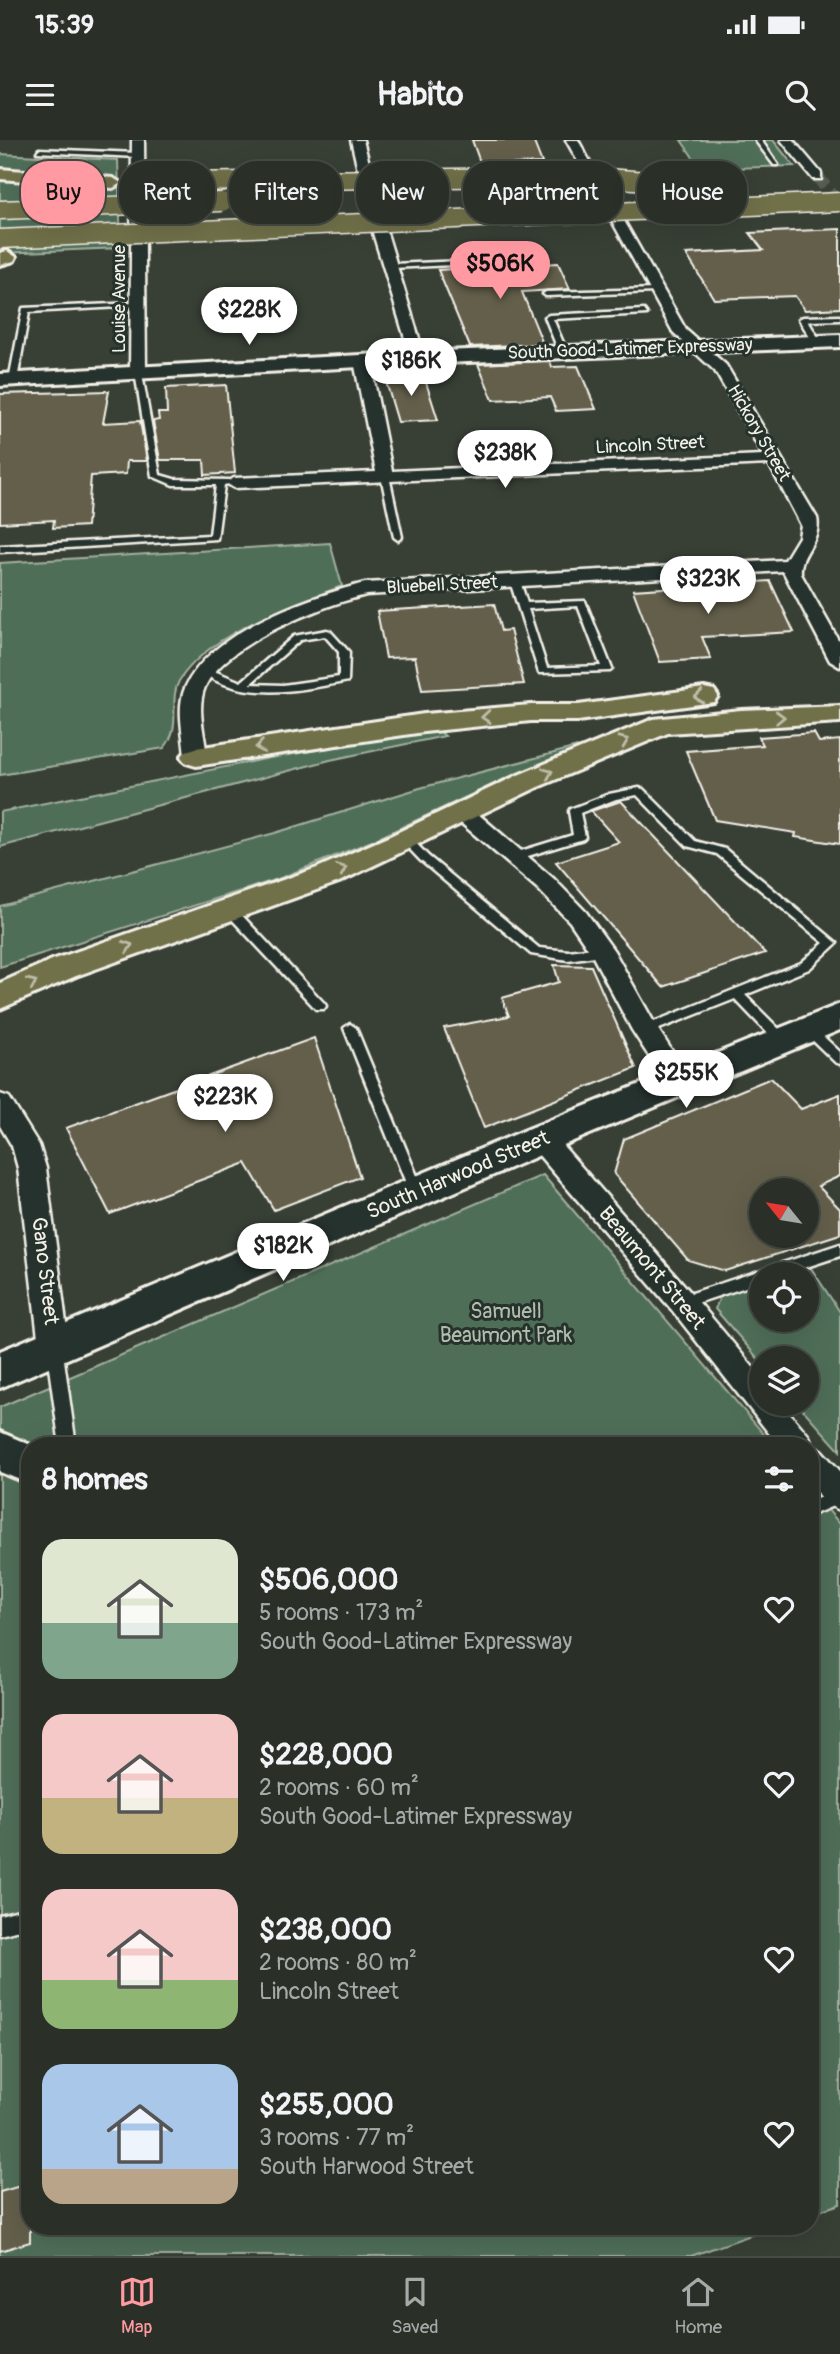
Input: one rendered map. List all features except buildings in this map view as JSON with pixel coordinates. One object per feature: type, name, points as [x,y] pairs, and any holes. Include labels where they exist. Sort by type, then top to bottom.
[{"type":"main road","points":[[0,174],[21,180]]},
{"type":"main road","points":[[105,183],[579,176],[731,186],[355,197]]},
{"type":"main road","points":[[0,187],[21,183]]},
{"type":"main road","points":[[787,187],[840,189]]},
{"type":"main road","points":[[0,223],[667,200],[840,202]]},
{"type":"main road","points":[[0,210],[229,202]]},
{"type":"main road","points":[[449,220],[840,202]]},
{"type":"main road","points":[[0,239],[363,224]]},
{"type":"main road","points":[[4,258],[128,239],[378,224]]},
{"type":"main road","name":"South Good-Latimer Expressway","points":[[7,380],[418,358],[840,341]]},
{"type":"main road","points":[[196,757],[424,723],[531,713],[578,713],[638,703],[745,692],[840,688]]},
{"type":"main road","points":[[0,997],[64,968],[328,875],[528,781],[663,725],[740,718],[840,714]]},
{"type":"main road","name":"South Harwood Street","points":[[0,1370],[541,1139],[810,1029]]},
{"type":"main road","points":[[0,1451],[21,1461]]},
{"type":"street","name":"Louise Avenue","points":[[138,140],[138,374]]},
{"type":"street","points":[[357,140],[380,233],[418,358]]},
{"type":"street","points":[[572,140],[584,161]]},
{"type":"street","points":[[787,140],[817,176]]},
{"type":"street","name":"Hickory Street","points":[[620,224],[656,290],[663,310],[680,332],[721,368],[775,459],[811,527],[806,544],[791,565]]},
{"type":"street","points":[[362,361],[385,476]]},
{"type":"street","name":"Lincoln Street","points":[[227,483],[775,459]]},
{"type":"street","points":[[791,565],[792,574],[840,661]]},
{"type":"street","name":"Bluebell Street","points":[[205,671],[223,654],[293,613],[337,595],[365,589],[791,565]]},
{"type":"street","points":[[196,757],[194,689],[205,671]]},
{"type":"street","points":[[462,812],[515,856],[578,917],[602,951],[645,1030],[679,1082]]},
{"type":"street","name":"Gano Street","points":[[3,1113],[25,1145],[32,1168],[54,1346]]},
{"type":"street","name":"Beaumont Street","points":[[541,1139],[749,1384]]},
{"type":"street","name":"Beaumont Street","points":[[775,1416],[792,1437]]},
{"type":"street","points":[[819,1470],[840,1495]]},
{"type":"lane","points":[[758,140],[776,164]]},
{"type":"lane","points":[[39,151],[137,155]]},
{"type":"lane","points":[[392,266],[510,261]]},
{"type":"lane","points":[[546,294],[656,290]]},
{"type":"lane","points":[[7,380],[26,310],[136,304]]},
{"type":"lane","points":[[563,352],[549,317],[644,312]]},
{"type":"lane","points":[[817,342],[803,319],[840,318]]},
{"type":"lane","points":[[0,549],[214,537],[227,483],[173,482],[156,476],[152,471],[138,374]]},
{"type":"lane","points":[[385,476],[398,537]]},
{"type":"lane","points":[[515,581],[542,671],[607,668],[582,603],[523,606]]},
{"type":"lane","points":[[205,671],[244,684],[261,689],[344,679],[344,652],[327,633],[297,638],[244,684]]},
{"type":"lane","points":[[515,856],[579,837],[574,811],[613,796],[639,791],[691,844],[721,850],[831,943],[805,966],[645,1030]]},
{"type":"lane","points":[[407,840],[424,858],[535,951],[550,956],[575,956],[602,951]]},
{"type":"lane","points":[[231,911],[320,1006]]},
{"type":"lane","points":[[736,993],[810,1029],[840,1059]]},
{"type":"lane","points":[[350,1028],[418,1193]]},
{"type":"lane","points":[[804,1262],[840,1250]]},
{"type":"lane","points":[[682,1302],[749,1280]]},
{"type":"lane","name":"Gano Street","points":[[54,1346],[67,1437]]},
{"type":"lane","points":[[819,1505],[840,1495]]},
{"type":"lane","points":[[0,1925],[21,1919]]},
{"type":"green space","points":[[681,140],[773,140],[794,166],[747,168],[747,161],[695,161]]},
{"type":"green space","points":[[0,154],[118,160],[121,248],[0,253]]},
{"type":"green space","points":[[330,543],[342,586],[276,612],[210,648],[179,681],[175,696],[173,731],[164,748],[0,775],[0,563]]},
{"type":"green space","points":[[438,730],[445,736],[330,760],[0,847],[0,812],[270,758]]},
{"type":"green space","points":[[577,747],[582,750],[507,778],[372,841],[278,879],[0,967],[0,906],[275,833],[420,788]]},
{"type":"green space","name":"Samuell Beaumont Park","points":[[543,1175],[766,1437],[21,1437],[21,2235],[751,2235],[691,2256],[0,2256],[0,1407]]},
{"type":"green space","points":[[819,1280],[840,1312],[840,1451],[809,1416],[819,1416],[819,1346],[749,1346],[749,1348],[715,1309],[721,1294],[749,1285],[749,1332],[819,1332]]},
{"type":"green space","points":[[819,1500],[840,1524],[840,2204],[819,2211]]},
{"type":"tunnel","points":[[817,176],[840,205]]}]
